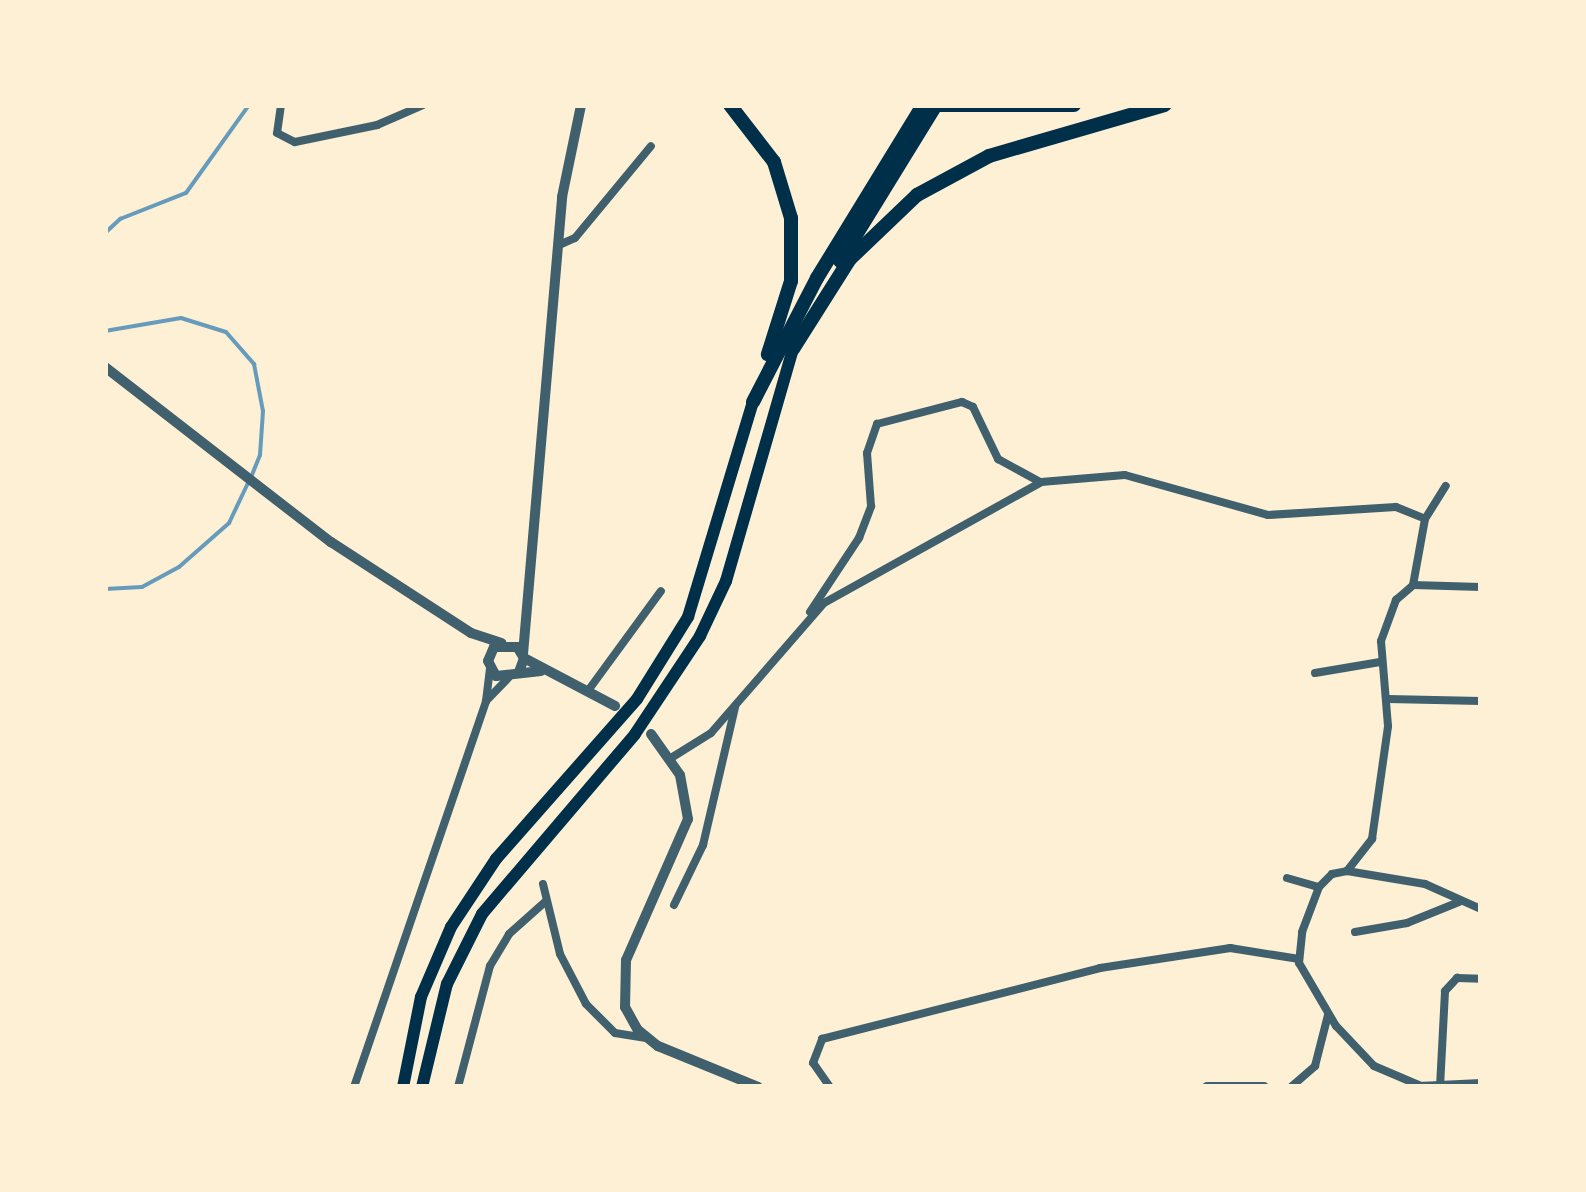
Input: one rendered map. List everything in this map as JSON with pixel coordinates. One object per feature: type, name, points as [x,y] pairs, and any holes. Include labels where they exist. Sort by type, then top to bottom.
[{"type":"highway","points":[[404,1087],[421,997],[451,926],[496,859],[638,699],[688,617],[791,281],[794,238],[774,162],[730,105]]},
{"type":"highway","points":[[753,402],[817,278],[924,105],[1074,105]]},
{"type":"highway","points":[[422,1087],[447,984],[482,914],[514,868],[635,734],[700,636],[726,581],[803,322],[936,105]]},
{"type":"highway","points":[[793,349],[850,259],[928,188],[1021,145],[1166,105]]},
{"type":"street","points":[[282,105],[278,133],[295,142],[377,125],[423,105]]},
{"type":"street","points":[[520,672],[558,245],[581,105]]},
{"type":"street","points":[[558,245],[575,238],[651,146]]},
{"type":"street","points":[[105,367],[255,488],[472,633],[505,643],[541,672]]},
{"type":"street","points":[[671,758],[711,733],[809,616],[871,506],[866,453],[877,424],[962,402],[973,406],[1010,471],[1040,482],[1125,475],[1268,514],[1356,505],[1396,506],[1425,519]]},
{"type":"street","points":[[809,616],[1040,482]]},
{"type":"street","points":[[1347,872],[1372,840],[1388,699],[1380,662],[1388,617],[1413,585],[1425,519],[1446,486]]},
{"type":"street","points":[[1413,585],[1481,587]]},
{"type":"street","points":[[590,688],[660,591]]},
{"type":"street","points":[[354,1087],[486,701],[489,664],[525,623]]},
{"type":"street","points":[[472,633],[489,664],[508,678]]},
{"type":"street","points":[[1314,673],[1380,662]]},
{"type":"street","points":[[486,701],[508,678],[520,672],[541,672],[590,688],[614,706]]},
{"type":"street","points":[[1388,699],[1481,701]]},
{"type":"street","points":[[674,906],[702,844],[735,707]]},
{"type":"street","points":[[646,1038],[628,1016],[622,979],[687,827],[686,794],[671,758],[651,734]]},
{"type":"street","points":[[1481,908],[1459,902],[1425,884],[1347,872],[1332,874],[1320,887],[1303,924],[1299,959],[1328,1014],[1374,1066],[1420,1087],[1481,1084]]},
{"type":"street","points":[[1287,878],[1320,887]]},
{"type":"street","points":[[543,884],[560,954],[586,1004],[616,1033],[646,1038],[758,1087]]},
{"type":"street","points":[[458,1087],[490,966],[509,934],[546,901]]},
{"type":"street","points":[[1355,932],[1407,923],[1459,902]]},
{"type":"street","points":[[830,1087],[813,1063],[822,1039],[1100,968],[1230,948],[1299,959]]},
{"type":"street","points":[[1440,1086],[1445,991],[1457,978],[1481,979]]},
{"type":"street","points":[[1290,1087],[1315,1066],[1328,1014]]},
{"type":"street","points":[[1206,1087],[1264,1087]]},
{"type":"waterway","points":[[105,233],[120,219],[186,193],[249,105]]},
{"type":"waterway","points":[[105,331],[181,318],[226,332],[254,364],[263,411],[260,455],[252,475]]},
{"type":"waterway","points":[[105,589],[142,587],[179,567],[229,523],[248,483]]}]
